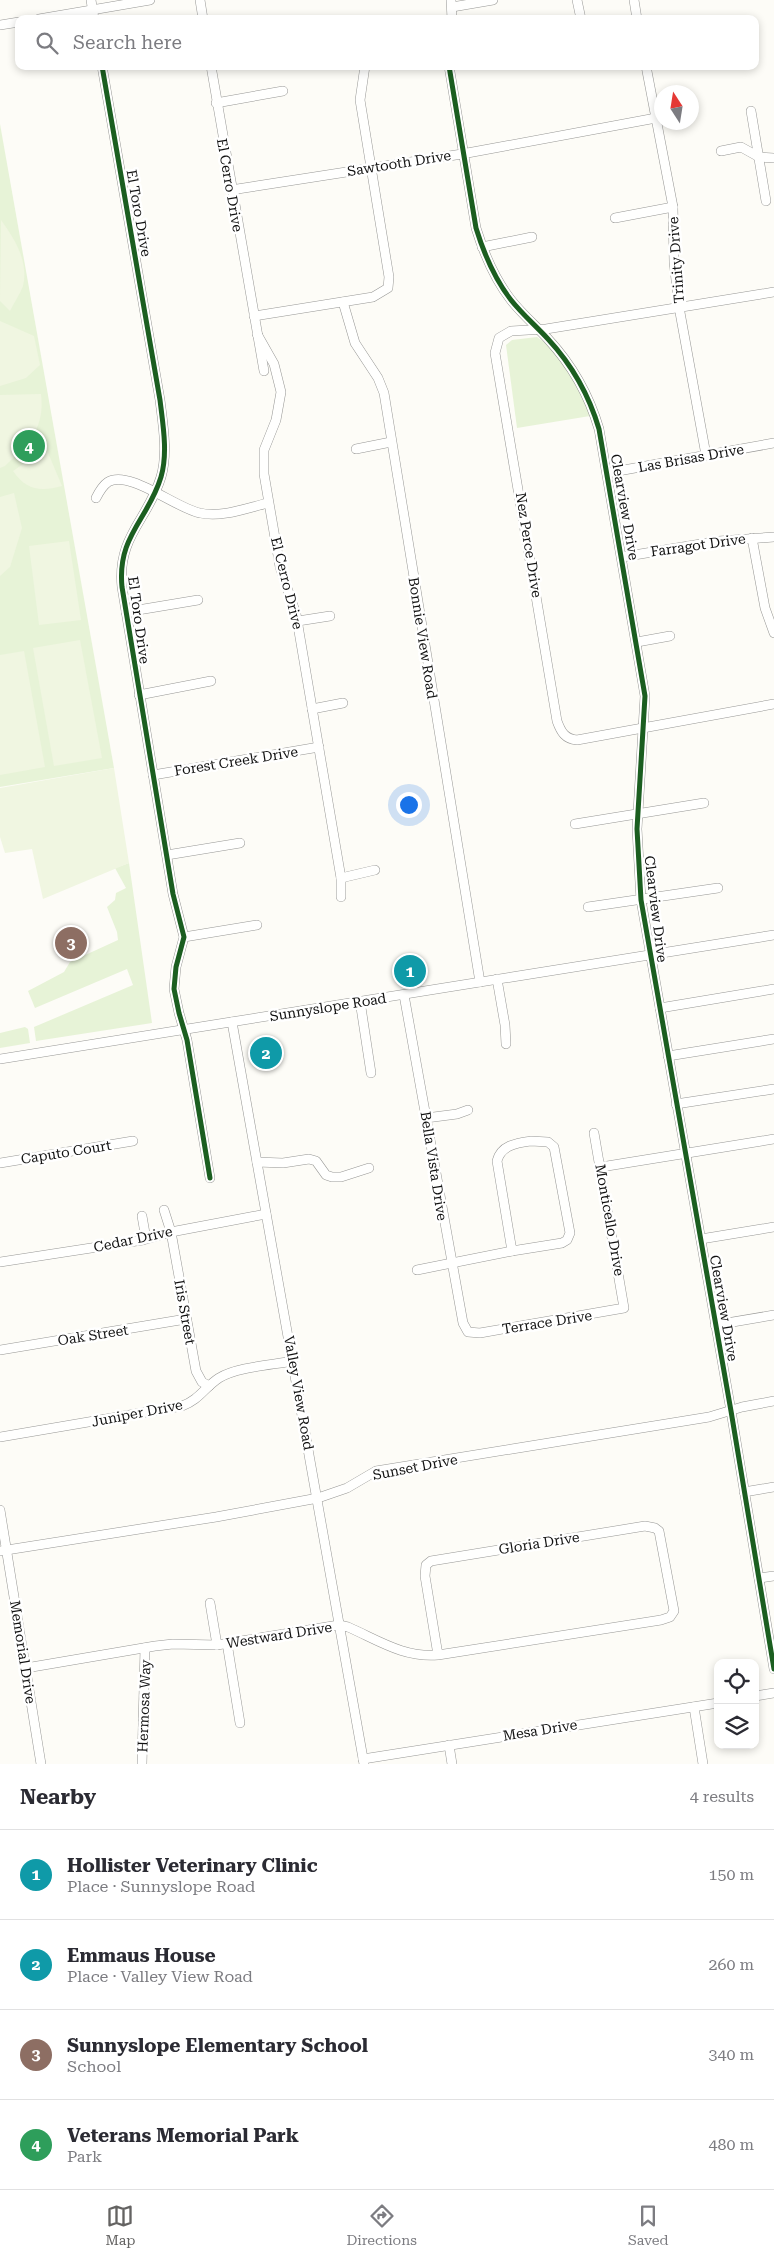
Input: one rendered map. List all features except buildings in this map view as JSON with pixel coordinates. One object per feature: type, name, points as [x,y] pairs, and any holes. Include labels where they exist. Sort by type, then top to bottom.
[{"type":"street","points":[[91,0],[93,14],[150,0]]},
{"type":"street","points":[[200,0],[202,15]]},
{"type":"street","points":[[451,3],[493,0]]},
{"type":"street","points":[[577,0],[580,15]]},
{"type":"street","points":[[634,0],[636,15]]},
{"type":"street","points":[[0,24],[15,22]]},
{"type":"street","name":"El Toro Drive","points":[[103,70],[162,414],[163,465],[155,492],[130,536],[122,557],[121,577],[153,775],[178,917],[184,937],[174,978],[176,999],[184,1032],[210,1178]]},
{"type":"street","name":"El Cerro Drive","points":[[211,70],[264,371]]},
{"type":"street","points":[[254,316],[373,297],[388,288],[390,277],[360,95],[364,70]]},
{"type":"street","name":"Clearview Drive","points":[[450,70],[462,154],[476,228],[482,247],[510,299],[562,356],[589,400],[599,429],[645,696],[645,729],[638,814],[637,859],[641,900],[774,1664]]},
{"type":"street","name":"Trinity Drive","points":[[647,70],[654,108]]},
{"type":"street","points":[[216,103],[283,92]]},
{"type":"street","points":[[751,111],[766,201]]},
{"type":"street","name":"Sawtooth Drive","points":[[231,190],[462,154],[654,118]]},
{"type":"street","name":"Trinity Drive","points":[[658,130],[673,207],[674,262],[679,307],[706,455]]},
{"type":"street","points":[[720,151],[741,147],[759,157],[774,158]]},
{"type":"street","points":[[616,218],[673,207]]},
{"type":"street","points":[[482,247],[532,237]]},
{"type":"street","points":[[539,329],[774,292]]},
{"type":"street","name":"Bonnie View Road","points":[[343,302],[355,343],[378,378],[384,393],[480,982]]},
{"type":"street","name":"Nez Perce Drive","points":[[539,329],[522,329],[503,334],[495,345],[495,355],[557,720],[564,735],[570,740],[645,729]]},
{"type":"street","name":"El Cerro Drive","points":[[257,334],[274,364],[281,392],[276,420],[266,443],[263,458],[268,503],[280,567],[298,621],[341,878],[341,897]]},
{"type":"street","points":[[356,449],[391,442]]},
{"type":"street","name":"Las Brisas Drive","points":[[607,473],[774,443]]},
{"type":"street","points":[[96,498],[106,484],[118,480],[133,483],[192,511],[206,514],[268,503]]},
{"type":"street","name":"Farragot Drive","points":[[622,557],[752,538],[774,537]]},
{"type":"street","points":[[752,538],[765,608],[774,633]]},
{"type":"street","points":[[126,612],[198,600]]},
{"type":"street","points":[[298,621],[330,616]]},
{"type":"street","points":[[637,642],[670,636]]},
{"type":"street","points":[[140,695],[211,681]]},
{"type":"street","points":[[312,709],[343,703]]},
{"type":"street","points":[[645,729],[774,704]]},
{"type":"street","name":"Forest Creek Drive","points":[[153,775],[319,747]]},
{"type":"street","points":[[575,824],[704,803]]},
{"type":"street","points":[[167,855],[240,843]]},
{"type":"street","points":[[341,878],[375,870]]},
{"type":"street","points":[[588,907],[718,888]]},
{"type":"street","points":[[184,937],[257,925]]},
{"type":"street","name":"Sunnyslope Road","points":[[0,1059],[184,1032],[232,1022],[774,935]]},
{"type":"street","points":[[497,979],[505,1025],[506,1044]]},
{"type":"street","points":[[660,1008],[774,989]]},
{"type":"street","name":"Bella Vista Drive","points":[[404,995],[450,1263],[463,1323],[466,1330],[470,1333]]},
{"type":"street","points":[[360,1002],[371,1073]]},
{"type":"street","name":"Valley View Road","points":[[232,1022],[364,1761]]},
{"type":"street","points":[[668,1056],[774,1039]]},
{"type":"street","points":[[676,1104],[774,1089]]},
{"type":"street","points":[[426,1118],[457,1114],[468,1110]]},
{"type":"street","name":"Monticello Drive","points":[[594,1133],[624,1308]]},
{"type":"street","points":[[601,1167],[774,1139]]},
{"type":"street","name":"Caputo Court","points":[[0,1163],[133,1141]]},
{"type":"street","points":[[417,1270],[562,1243],[569,1238],[569,1224],[554,1147],[548,1142],[532,1141],[510,1146],[501,1151],[498,1157],[497,1169],[512,1251]]},
{"type":"street","points":[[257,1162],[283,1163],[308,1159],[316,1161],[326,1175],[341,1177],[370,1168]]},
{"type":"street","name":"Iris Street","points":[[164,1210],[171,1232],[196,1371],[202,1382],[209,1386]]},
{"type":"street","name":"Cedar Drive","points":[[0,1262],[146,1239],[171,1232],[266,1214]]},
{"type":"street","points":[[142,1216],[146,1239]]},
{"type":"street","points":[[701,1239],[774,1227]]},
{"type":"street","name":"Terrace Drive","points":[[470,1333],[624,1308]]},
{"type":"street","points":[[715,1325],[774,1315]]},
{"type":"street","name":"Oak Street","points":[[0,1350],[186,1319]]},
{"type":"street","name":"Juniper Drive","points":[[0,1437],[182,1406],[198,1398],[209,1386],[229,1374],[293,1361]]},
{"type":"street","name":"Sunset Drive","points":[[4,1550],[216,1517],[318,1498],[347,1488],[376,1471],[634,1431],[731,1411],[752,1404],[774,1401]]},
{"type":"street","points":[[744,1492],[774,1487]]},
{"type":"street","name":"Memorial Drive","points":[[0,1510],[4,1550],[26,1668],[41,1764]]},
{"type":"street","name":"Gloria Drive","points":[[438,1654],[424,1569],[428,1562],[436,1559],[645,1526],[654,1528],[660,1534],[664,1547],[674,1604],[673,1614]]},
{"type":"street","points":[[760,1578],[774,1576]]},
{"type":"street","points":[[210,1603],[217,1645]]},
{"type":"street","name":"Westward Drive","points":[[26,1668],[173,1644],[217,1645],[339,1625],[348,1627],[404,1653],[438,1654],[662,1620],[673,1614]]},
{"type":"street","points":[[227,1643],[240,1723]]},
{"type":"street","name":"Hermosa Way","points":[[142,1764],[145,1648]]},
{"type":"street","points":[[759,1695],[774,1693]]},
{"type":"street","name":"Mesa Drive","points":[[364,1761],[449,1745],[714,1704]]},
{"type":"street","points":[[694,1707],[703,1764]]},
{"type":"street","points":[[449,1745],[452,1764]]},
{"type":"green space","points":[[0,124],[114,768],[0,787]]},
{"type":"green space","points":[[1,220],[19,250],[24,268],[23,286],[10,311],[0,301]]},
{"type":"green space","points":[[0,321],[34,336],[40,365],[26,378],[0,386]]},
{"type":"green space","points":[[537,337],[546,343],[570,372],[590,416],[517,428],[506,345],[512,340]]},
{"type":"green space","points":[[41,394],[42,406],[38,426],[34,434],[14,458],[0,468],[0,395]]},
{"type":"green space","points":[[46,448],[62,486],[40,489],[28,486],[13,471]]},
{"type":"green space","points":[[14,493],[22,528],[10,567],[0,576],[0,497]]},
{"type":"green space","points":[[69,541],[81,620],[39,625],[29,546]]},
{"type":"green space","points":[[80,640],[102,758],[54,766],[33,648]]},
{"type":"green space","points":[[24,651],[45,767],[0,775],[0,655]]},
{"type":"green space","points":[[114,768],[129,863],[43,899],[32,849],[5,853],[0,837],[0,788]]},
{"type":"green space","points":[[129,863],[152,1023],[36,1041],[34,1027],[133,985],[127,969],[35,1008],[28,991],[64,972],[70,962],[118,940],[117,932],[107,907],[115,900],[116,893],[126,888],[115,868]]},
{"type":"green space","points":[[25,1027],[28,1029],[30,1043],[0,1048],[0,1033]]},
{"type":"cycle path","points":[[103,70],[160,400],[164,439],[161,477],[124,554],[122,587],[173,894],[184,937],[176,967],[174,989],[187,1040],[210,1178]]},
{"type":"cycle path","points":[[450,70],[476,228],[486,256],[499,283],[511,300],[565,359],[585,392],[599,429],[645,696],[637,829],[641,900],[731,1411],[774,1669]]},
{"type":"place","name":"Veterans Memorial Park","points":[[29,446]]},
{"type":"place","name":"Sunnyslope Elementary School","points":[[71,943]]},
{"type":"place","name":"Hollister Veterinary Clinic","points":[[410,971]]},
{"type":"place","name":"Emmaus House","points":[[266,1053]]}]
